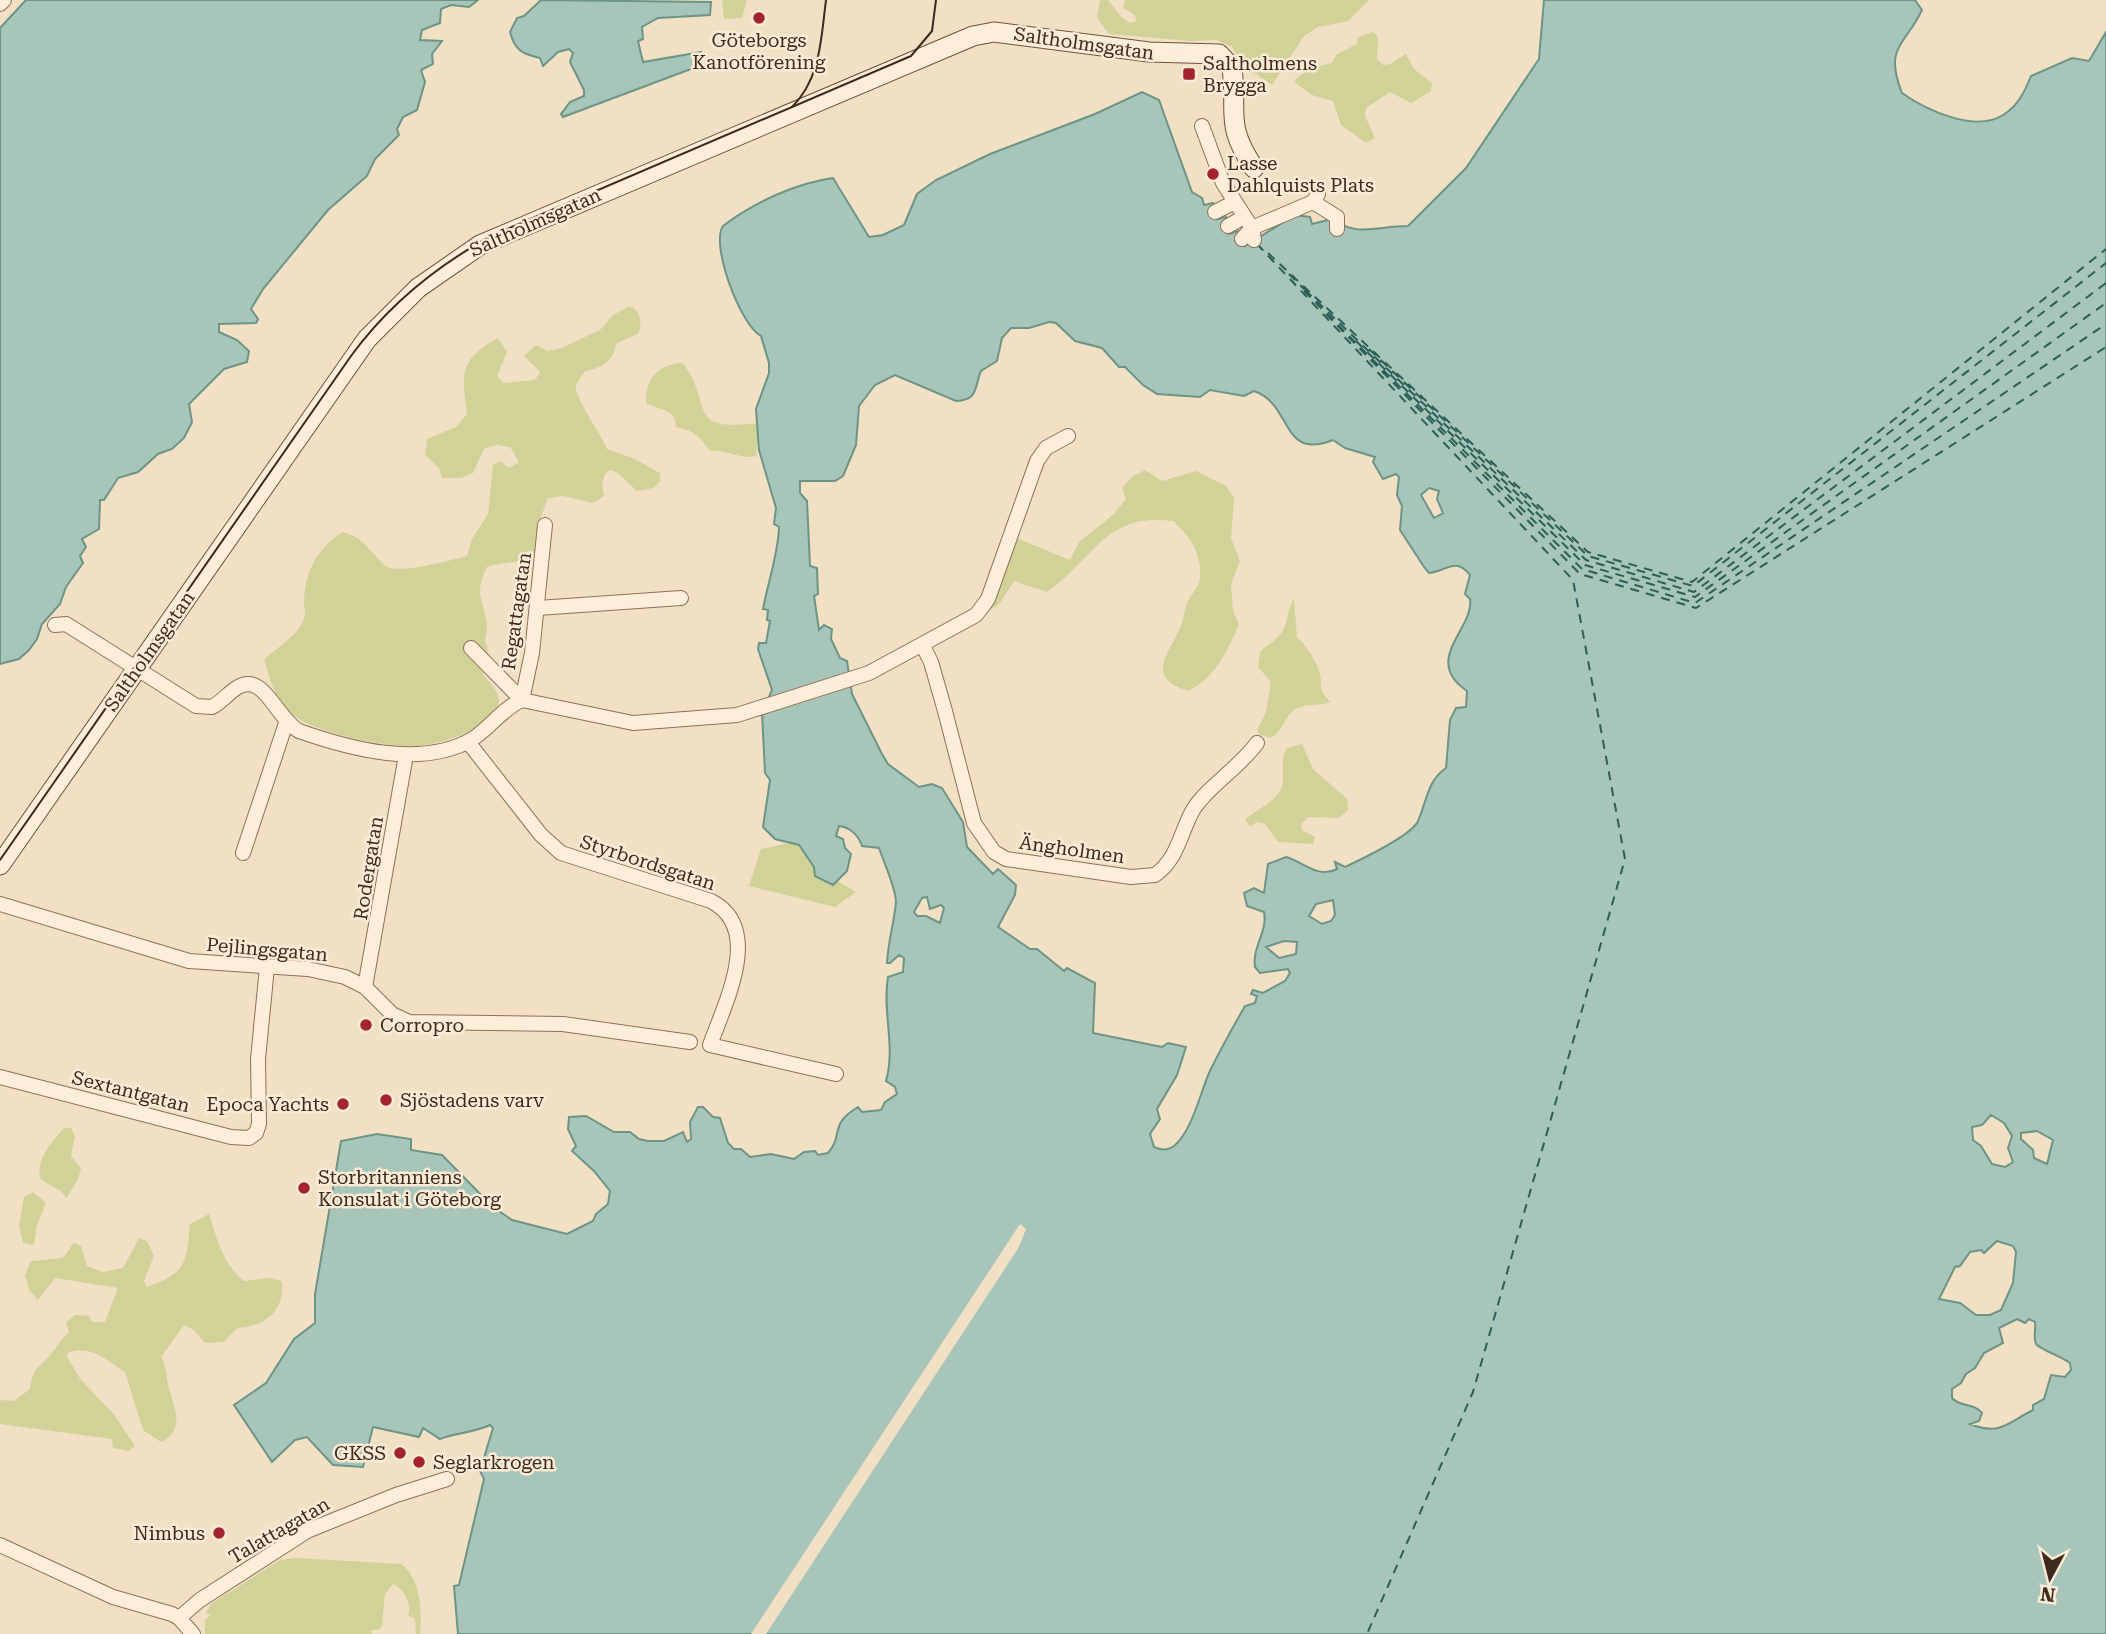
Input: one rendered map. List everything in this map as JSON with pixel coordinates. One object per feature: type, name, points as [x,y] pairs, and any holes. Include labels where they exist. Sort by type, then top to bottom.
[{"type":"street","points":[[0,4],[4,0]]},
{"type":"street","name":"Saltholmsgatan","points":[[0,865],[353,358],[380,324],[441,270],[480,245],[973,36],[994,32],[1149,52],[1219,54],[1232,68],[1233,120],[1242,148],[1254,168]]},
{"type":"street","points":[[1202,126],[1223,183],[1248,231]]},
{"type":"street","points":[[1228,226],[1248,231],[1277,222],[1315,198]]},
{"type":"street","points":[[1315,198],[1320,222]]},
{"type":"street","points":[[1315,198],[1336,216],[1338,229]]},
{"type":"street","points":[[1215,212],[1235,202]]},
{"type":"street","points":[[471,648],[522,701],[645,723],[737,715],[869,673],[923,646],[981,609],[988,599],[1037,461],[1046,448],[1068,436]]},
{"type":"street","name":"Regattagatan","points":[[522,701],[538,608],[545,525]]},
{"type":"street","points":[[538,608],[681,598]]},
{"type":"street","points":[[55,625],[66,624],[185,701],[202,707],[218,704],[240,685],[255,685],[268,695],[286,723],[310,735],[406,755],[468,742],[522,701]]},
{"type":"street","name":"Ängholmen","points":[[923,646],[942,699],[974,823],[994,852],[1006,859],[1131,877],[1155,875],[1179,846],[1199,802],[1242,763],[1257,743]]},
{"type":"street","points":[[243,853],[286,723]]},
{"type":"street","name":"Styrbordsgatan","points":[[468,742],[541,835],[561,852],[711,901],[730,915],[737,933],[734,976],[710,1045],[836,1074]]},
{"type":"street","name":"Rodergatan","points":[[365,987],[406,755]]},
{"type":"street","name":"Pejlingsgatan","points":[[0,904],[189,961],[330,973],[365,987],[392,1014],[409,1022],[539,1023],[690,1042]]},
{"type":"street","name":"Sextantgatan","points":[[0,1077],[231,1137],[244,1139],[253,1136],[259,1124],[258,1059],[267,967]]},
{"type":"street","name":"Talattagatan","points":[[179,1618],[200,1601],[307,1531],[396,1494],[447,1479]]},
{"type":"street","points":[[0,1545],[113,1597],[179,1618],[192,1634]]},
{"type":"green space","points":[[722,0],[747,0],[742,18],[724,19]]},
{"type":"green space","points":[[1100,0],[1108,0],[1122,18],[1131,23],[1137,21],[1134,14],[1123,8],[1125,0],[1369,0],[1348,21],[1318,27],[1304,36],[1272,85],[1243,65],[1232,47],[1216,40],[1191,41],[1109,34],[1097,18]]},
{"type":"green space","points":[[1373,32],[1378,37],[1377,59],[1383,65],[1390,64],[1406,54],[1414,69],[1432,83],[1431,91],[1411,103],[1390,92],[1366,108],[1365,116],[1375,138],[1366,143],[1341,125],[1333,101],[1312,95],[1294,82],[1306,72],[1332,63],[1337,54],[1357,44],[1358,37]]},
{"type":"green space","points":[[630,306],[640,317],[639,333],[616,344],[606,363],[585,371],[576,385],[576,390],[607,449],[635,459],[660,473],[660,481],[653,488],[637,491],[618,473],[610,470],[605,474],[602,485],[604,496],[593,503],[563,496],[548,498],[540,520],[539,555],[487,567],[480,593],[486,618],[485,642],[489,660],[483,675],[498,695],[496,712],[466,733],[439,742],[404,746],[369,742],[331,733],[300,720],[289,712],[276,694],[264,659],[288,640],[303,622],[307,578],[320,552],[343,532],[358,538],[380,561],[392,568],[425,566],[467,556],[472,539],[488,514],[493,465],[500,461],[509,468],[519,462],[510,447],[496,445],[484,449],[473,473],[461,478],[442,478],[439,468],[425,455],[427,439],[456,427],[467,414],[464,377],[470,360],[498,338],[507,352],[497,376],[503,383],[535,380],[540,372],[524,356],[536,345],[547,351],[559,349],[600,330],[613,315]]},
{"type":"green space","points":[[683,363],[710,420],[736,425],[759,423],[756,456],[745,457],[710,451],[696,435],[676,427],[670,413],[646,403],[648,387],[655,374],[667,366]]},
{"type":"green space","points":[[1145,470],[1162,481],[1196,471],[1226,486],[1234,498],[1231,538],[1240,561],[1231,584],[1233,611],[1239,625],[1213,672],[1188,691],[1167,679],[1163,672],[1166,656],[1200,578],[1199,561],[1194,546],[1173,521],[1150,520],[1115,531],[1047,592],[1014,581],[1000,603],[991,610],[989,608],[1014,537],[1070,560],[1079,542],[1114,514],[1126,499],[1122,488],[1133,476]]},
{"type":"green space","points":[[1294,599],[1297,637],[1315,661],[1322,689],[1330,702],[1296,709],[1271,738],[1260,735],[1257,730],[1266,712],[1271,682],[1258,667],[1260,653],[1282,633]]},
{"type":"green space","points":[[1302,744],[1313,769],[1347,799],[1348,810],[1339,818],[1308,817],[1301,824],[1302,830],[1315,837],[1313,844],[1278,842],[1265,824],[1258,822],[1250,826],[1245,820],[1280,791],[1287,748]]},
{"type":"green space","points":[[795,842],[814,867],[856,892],[835,907],[749,886],[761,849]]},
{"type":"green space","points":[[64,1128],[71,1128],[75,1136],[71,1156],[81,1168],[78,1180],[66,1198],[61,1191],[41,1180],[39,1173],[45,1152]]},
{"type":"green space","points":[[33,1192],[46,1203],[37,1225],[34,1245],[23,1243],[19,1226],[24,1197]]},
{"type":"green space","points":[[209,1214],[222,1250],[237,1275],[244,1281],[268,1278],[282,1281],[282,1291],[272,1315],[257,1324],[237,1328],[224,1342],[205,1343],[194,1330],[184,1325],[161,1357],[176,1416],[174,1430],[169,1437],[161,1442],[143,1430],[125,1372],[99,1355],[85,1350],[69,1352],[67,1357],[81,1380],[113,1413],[135,1446],[128,1451],[113,1448],[112,1439],[0,1424],[0,1400],[14,1401],[30,1389],[34,1372],[69,1332],[66,1322],[75,1315],[89,1316],[92,1322],[105,1322],[118,1288],[55,1278],[38,1300],[29,1290],[25,1275],[31,1261],[63,1258],[74,1243],[81,1246],[87,1266],[103,1272],[123,1268],[139,1238],[147,1241],[154,1256],[144,1281],[147,1287],[178,1271],[185,1257],[190,1224]]},
{"type":"green space","points":[[294,1558],[401,1564],[413,1578],[419,1596],[420,1634],[416,1634],[415,1618],[408,1616],[406,1597],[401,1589],[393,1584],[385,1594],[382,1626],[379,1630],[371,1630],[372,1634],[205,1634],[205,1620],[210,1615],[206,1613],[211,1604],[280,1560]]},
{"type":"shaded area","points":[[26,0],[478,0],[469,7],[451,5],[441,9],[440,23],[422,30],[420,40],[442,41],[432,54],[433,64],[421,70],[425,82],[417,110],[403,117],[397,129],[399,135],[375,159],[367,176],[328,210],[263,289],[251,309],[258,319],[256,323],[219,324],[219,332],[237,340],[249,351],[247,362],[224,369],[189,404],[192,422],[184,438],[172,449],[158,454],[138,472],[118,478],[104,500],[100,500],[99,529],[82,539],[86,547],[80,556],[83,563],[66,587],[60,604],[42,624],[37,639],[29,650],[19,659],[0,664],[0,28]]},
{"type":"shaded area","points":[[541,0],[711,2],[710,15],[658,18],[642,27],[643,39],[638,41],[643,62],[701,52],[699,66],[563,117],[561,114],[570,102],[584,96],[584,90],[570,62],[573,53],[569,49],[558,52],[543,66],[540,58],[517,48],[510,32],[517,18],[524,16]]},
{"type":"shaded area","points":[[1544,0],[1915,0],[1922,10],[1898,48],[1896,56],[1895,66],[1902,93],[1937,112],[1979,122],[1992,120],[2013,107],[2031,76],[2072,58],[2089,61],[2106,32],[2106,1634],[458,1634],[454,1586],[459,1585],[484,1479],[480,1471],[493,1428],[490,1425],[440,1439],[423,1428],[419,1437],[373,1427],[363,1467],[333,1465],[307,1437],[295,1440],[272,1462],[234,1405],[266,1383],[294,1339],[315,1323],[315,1294],[341,1141],[377,1134],[411,1139],[411,1150],[442,1155],[493,1207],[512,1220],[567,1234],[593,1221],[596,1214],[608,1204],[610,1191],[594,1171],[572,1151],[576,1146],[568,1129],[569,1117],[586,1116],[614,1132],[630,1132],[639,1139],[648,1141],[664,1141],[683,1132],[687,1142],[691,1139],[690,1122],[698,1107],[703,1107],[713,1117],[720,1118],[728,1143],[734,1149],[741,1149],[750,1157],[771,1154],[794,1159],[804,1152],[815,1151],[818,1155],[828,1153],[833,1147],[843,1119],[849,1113],[858,1107],[862,1112],[881,1110],[885,1102],[897,1094],[895,1087],[886,1081],[890,1055],[887,990],[888,977],[903,972],[904,958],[899,955],[887,963],[896,902],[879,848],[862,846],[853,833],[839,826],[836,836],[843,839],[845,848],[851,854],[847,871],[833,885],[815,876],[814,867],[799,845],[775,839],[763,827],[770,780],[765,773],[762,713],[772,690],[758,649],[759,643],[766,643],[770,621],[767,620],[768,610],[763,609],[779,527],[774,524],[776,508],[759,450],[756,409],[769,373],[769,363],[761,336],[745,317],[724,267],[720,236],[723,226],[775,195],[804,184],[833,178],[869,237],[883,235],[904,225],[917,194],[936,180],[990,154],[1095,114],[1142,92],[1159,100],[1192,192],[1202,198],[1204,205],[1213,203],[1217,219],[1226,217],[1229,234],[1238,231],[1245,246],[1295,215],[1310,217],[1312,224],[1328,220],[1327,215],[1347,227],[1365,230],[1408,226],[1466,168],[1539,59]],"holes":[[[1056,323],[1075,341],[1102,348],[1119,367],[1125,367],[1143,385],[1157,394],[1200,397],[1210,390],[1244,396],[1254,391],[1275,407],[1295,437],[1304,443],[1316,444],[1333,440],[1345,448],[1375,457],[1373,462],[1383,479],[1396,474],[1399,477],[1397,495],[1402,506],[1400,530],[1424,567],[1429,573],[1455,566],[1465,569],[1470,575],[1465,594],[1470,599],[1469,610],[1449,656],[1449,668],[1454,679],[1467,691],[1466,707],[1456,708],[1450,720],[1446,768],[1431,785],[1418,821],[1414,827],[1385,847],[1345,867],[1335,862],[1337,869],[1330,872],[1317,871],[1286,857],[1268,864],[1264,893],[1254,888],[1244,893],[1247,906],[1264,912],[1264,926],[1256,952],[1255,967],[1260,973],[1288,969],[1290,973],[1285,981],[1263,993],[1253,990],[1251,994],[1257,996],[1255,1003],[1245,1006],[1227,1039],[1209,1073],[1186,1131],[1174,1146],[1166,1149],[1154,1147],[1150,1134],[1160,1119],[1157,1109],[1177,1075],[1186,1047],[1168,1043],[1162,1047],[1093,1033],[1095,983],[1067,968],[1064,971],[1037,949],[1030,949],[998,927],[1015,895],[1016,885],[998,869],[993,874],[967,847],[963,822],[942,788],[932,784],[919,787],[888,764],[852,694],[847,661],[840,658],[831,639],[832,629],[824,625],[819,630],[814,596],[818,594],[817,568],[810,566],[807,501],[800,493],[800,481],[835,481],[843,476],[856,445],[859,406],[875,385],[895,375],[956,401],[969,398],[974,392],[981,371],[997,361],[1002,338],[1011,328]],[[1429,488],[1439,491],[1437,499],[1443,513],[1434,518],[1421,495]],[[927,897],[930,909],[941,905],[944,908],[940,923],[926,916],[917,916],[914,912],[922,898]],[[1333,900],[1335,915],[1331,921],[1322,924],[1309,916],[1316,904]],[[1284,941],[1297,942],[1296,954],[1279,958],[1266,947]],[[1991,1115],[2004,1123],[2012,1136],[2008,1148],[2013,1162],[2005,1167],[1992,1164],[1981,1146],[1973,1140],[1972,1127],[1982,1125]],[[2037,1131],[2053,1140],[2047,1164],[2034,1158],[2033,1150],[2021,1139],[2021,1133]],[[1997,1241],[2013,1246],[2016,1252],[2013,1283],[2001,1310],[1990,1315],[1976,1315],[1960,1303],[1939,1299],[1955,1267],[1960,1266],[1970,1252],[1981,1250],[1984,1253]],[[2017,1319],[2025,1323],[2029,1319],[2035,1322],[2036,1344],[2070,1363],[2071,1370],[2065,1377],[2051,1375],[2044,1399],[2033,1405],[2033,1410],[2003,1426],[1989,1429],[1970,1424],[1979,1421],[1982,1413],[1975,1407],[1959,1403],[1952,1398],[1952,1389],[1975,1368],[1984,1353],[2003,1343],[1999,1328]]]},
{"type":"pier","points":[[1020,1224],[1026,1229],[1019,1247],[766,1634],[751,1634]]},
{"type":"ferry route","points":[[1257,244],[1573,580],[1625,859],[1473,1392],[1367,1634]]},
{"type":"ferry route","points":[[1268,253],[1588,552],[1692,582],[2106,249]]},
{"type":"ferry route","points":[[1369,349],[1588,556],[1693,586],[2106,263]]},
{"type":"ferry route","points":[[1289,274],[1305,290]]},
{"type":"ferry route","points":[[1305,290],[1586,560],[1694,592],[2106,283]]},
{"type":"ferry route","points":[[1304,291],[1582,569],[1695,603],[2106,324]]},
{"type":"ferry route","points":[[1356,341],[1585,565],[1695,597],[2106,303]]},
{"type":"ferry route","points":[[1326,314],[1580,574],[1696,608],[2106,347]]},
{"type":"tram line","points":[[792,107],[802,96],[814,70],[821,43],[826,0]]},
{"type":"tram line","points":[[0,860],[351,356],[398,303],[433,273],[493,235],[911,56],[932,31],[936,0]]},
{"type":"place","name":"Göteborgs Kanotförening","points":[[759,18]]},
{"type":"place","name":"Saltholmens Brygga","points":[[1189,74]]},
{"type":"place","name":"Lasse Dahlquists Plats","points":[[1213,174]]},
{"type":"place","name":"Corropro","points":[[366,1025]]},
{"type":"place","name":"Sjöstadens varv","points":[[386,1100]]},
{"type":"place","name":"Epoca Yachts","points":[[343,1104]]},
{"type":"place","name":"Storbritanniens Konsulat i Göteborg","points":[[304,1188]]},
{"type":"place","name":"GKSS","points":[[400,1453]]},
{"type":"place","name":"Seglarkrogen","points":[[419,1462]]},
{"type":"place","name":"Nimbus","points":[[219,1533]]}]
